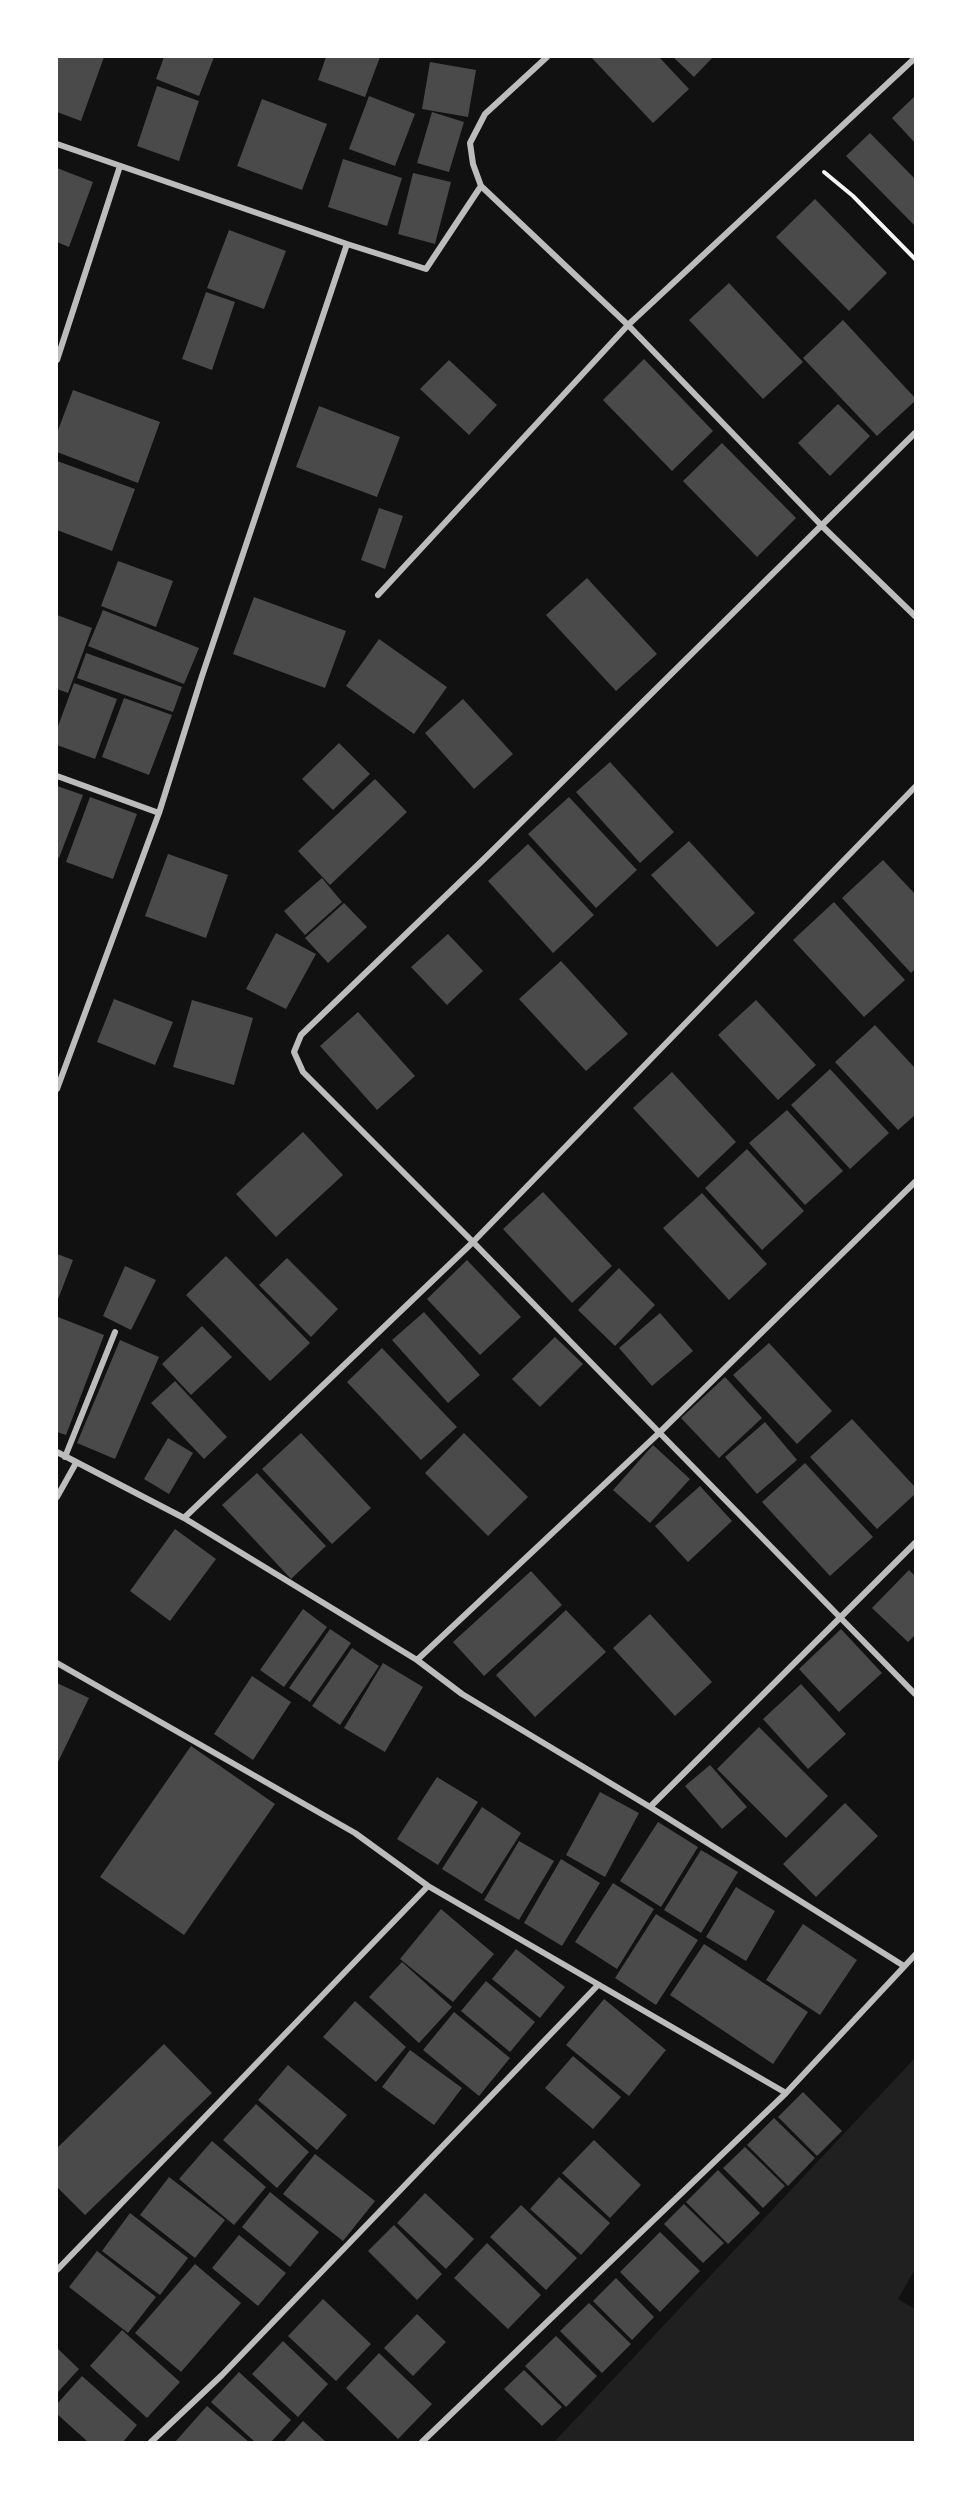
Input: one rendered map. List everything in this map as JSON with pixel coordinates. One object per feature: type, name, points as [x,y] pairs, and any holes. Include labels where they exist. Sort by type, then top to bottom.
[{"type":"street","points":[[547,57],[485,114],[470,143],[473,164],[481,186],[627,325],[822,526],[915,616]]},
{"type":"street","points":[[378,595],[627,325],[915,58]]},
{"type":"street","points":[[57,144],[426,269],[481,186]]},
{"type":"street","points":[[57,360],[120,166]]},
{"type":"street","points":[[57,1089],[159,813],[202,676],[347,244]]},
{"type":"street","points":[[915,433],[484,859],[301,1035],[294,1052],[303,1072],[473,1242],[915,1694]]},
{"type":"street","points":[[57,776],[159,813]]},
{"type":"street","points":[[184,1518],[473,1242],[915,787]]},
{"type":"street","points":[[417,1660],[659,1432],[915,1182]]},
{"type":"street","points":[[65,1456],[115,1332]]},
{"type":"street","points":[[57,1452],[184,1518],[417,1660],[462,1694],[904,1966]]},
{"type":"street","points":[[57,1497],[76,1463]]},
{"type":"street","points":[[650,1808],[839,1616],[915,1543]]},
{"type":"street","points":[[57,1663],[355,1833],[428,1886],[786,2093]]},
{"type":"street","points":[[57,2270],[428,1886]]},
{"type":"street","points":[[422,2442],[786,2093],[915,1955]]},
{"type":"street","points":[[151,2442],[230,2366],[598,1984]]},
{"type":"path","points":[[807,159],[853,196],[915,259]]},
{"type":"shaded area","points":[[915,2058],[915,2269],[898,2299],[915,2309],[915,2442],[555,2441]]},
{"type":"building","points":[[58,57],[104,57],[81,121],[57,112]]},
{"type":"building","points":[[164,57],[214,57],[199,96],[156,79]]},
{"type":"building","points":[[326,57],[380,57],[365,97],[318,80]]},
{"type":"building","points":[[591,57],[659,57],[689,89],[653,123]]},
{"type":"building","points":[[673,57],[713,57],[694,77]]},
{"type":"building","points":[[430,62],[476,70],[468,117],[422,109]]},
{"type":"building","points":[[157,86],[199,101],[179,161],[137,146]]},
{"type":"building","points":[[369,96],[415,114],[395,166],[349,149]]},
{"type":"building","points":[[915,96],[915,143],[892,118]]},
{"type":"building","points":[[262,99],[327,124],[302,190],[237,166]]},
{"type":"building","points":[[432,112],[464,122],[449,172],[417,163]]},
{"type":"building","points":[[870,133],[915,179],[915,226],[846,156]]},
{"type":"building","points":[[343,159],[402,178],[387,226],[328,207]]},
{"type":"building","points":[[57,168],[93,182],[69,247],[57,242]]},
{"type":"building","points":[[413,173],[451,182],[435,244],[398,234]]},
{"type":"building","points":[[815,199],[887,273],[849,311],[776,237]]},
{"type":"building","points":[[229,230],[286,251],[264,309],[207,288]]},
{"type":"building","points":[[729,283],[803,362],[763,399],[689,320]]},
{"type":"building","points":[[206,292],[235,302],[212,370],[182,359]]},
{"type":"building","points":[[843,320],[915,398],[915,401],[877,436],[803,358]]},
{"type":"building","points":[[644,359],[713,431],[672,471],[603,400]]},
{"type":"building","points":[[449,360],[497,405],[469,435],[420,389]]},
{"type":"building","points":[[73,390],[160,422],[138,483],[57,452],[57,433]]},
{"type":"building","points":[[838,404],[870,436],[830,476],[798,443]]},
{"type":"building","points":[[319,406],[400,437],[377,497],[296,467]]},
{"type":"building","points":[[722,443],[796,518],[757,557],[683,481]]},
{"type":"building","points":[[57,461],[135,489],[112,551],[57,530]]},
{"type":"building","points":[[379,508],[403,516],[385,569],[361,560]]},
{"type":"building","points":[[118,561],[173,581],[156,627],[101,606]]},
{"type":"building","points":[[587,578],[657,654],[616,691],[546,615]]},
{"type":"building","points":[[254,597],[346,631],[325,688],[233,654]]},
{"type":"building","points":[[103,610],[199,648],[184,684],[88,646]]},
{"type":"building","points":[[57,615],[92,628],[68,693],[57,689]]},
{"type":"building","points":[[379,639],[447,687],[414,734],[346,686]]},
{"type":"building","points":[[86,653],[182,687],[173,712],[77,678]]},
{"type":"building","points":[[74,683],[117,699],[95,759],[57,745],[57,729]]},
{"type":"building","points":[[124,698],[172,715],[149,775],[102,757]]},
{"type":"building","points":[[463,699],[513,754],[474,789],[425,733]]},
{"type":"building","points":[[339,743],[370,774],[333,810],[302,779]]},
{"type":"building","points":[[610,762],[674,832],[640,863],[576,792]]},
{"type":"building","points":[[375,779],[407,812],[330,885],[298,851]]},
{"type":"building","points":[[57,786],[83,795],[59,858],[57,857]]},
{"type":"building","points":[[90,797],[137,814],[113,879],[66,862]]},
{"type":"building","points":[[569,797],[637,870],[596,908],[528,834]]},
{"type":"building","points":[[689,841],[755,913],[717,947],[651,875]]},
{"type":"building","points":[[528,844],[594,915],[553,953],[488,881]]},
{"type":"building","points":[[168,854],[228,875],[206,938],[145,916]]},
{"type":"building","points":[[883,860],[915,894],[915,969],[911,973],[842,898]]},
{"type":"building","points":[[322,878],[342,902],[305,935],[284,911]]},
{"type":"building","points":[[834,902],[905,980],[864,1017],[793,940]]},
{"type":"building","points":[[344,903],[367,927],[328,963],[305,938]]},
{"type":"building","points":[[276,933],[316,954],[286,1009],[246,989]]},
{"type":"building","points":[[448,934],[483,971],[447,1005],[411,967]]},
{"type":"building","points":[[561,961],[628,1034],[586,1071],[519,999]]},
{"type":"building","points":[[114,999],[173,1022],[155,1065],[97,1042]]},
{"type":"building","points":[[192,1000],[253,1018],[234,1085],[173,1067]]},
{"type":"building","points":[[756,1000],[816,1065],[778,1100],[718,1035]]},
{"type":"building","points":[[358,1012],[415,1076],[377,1110],[320,1046]]},
{"type":"building","points":[[875,1025],[915,1068],[915,1115],[898,1130],[835,1062]]},
{"type":"building","points":[[830,1069],[889,1133],[850,1169],[791,1105]]},
{"type":"building","points":[[672,1072],[736,1142],[698,1178],[633,1108]]},
{"type":"building","points":[[787,1110],[843,1171],[805,1205],[749,1143]]},
{"type":"building","points":[[303,1132],[343,1175],[276,1237],[236,1194]]},
{"type":"building","points":[[747,1149],[804,1211],[762,1250],[705,1188]]},
{"type":"building","points":[[543,1192],[612,1266],[572,1303],[503,1229]]},
{"type":"building","points":[[702,1193],[767,1264],[729,1300],[663,1228]]},
{"type":"building","points":[[57,1254],[73,1260],[57,1302]]},
{"type":"building","points":[[226,1256],[310,1343],[270,1381],[186,1295]]},
{"type":"building","points":[[287,1258],[338,1309],[311,1337],[259,1285]]},
{"type":"building","points":[[467,1260],[521,1317],[480,1355],[427,1299]]},
{"type":"building","points":[[125,1266],[156,1280],[131,1330],[103,1316]]},
{"type":"building","points":[[619,1268],[655,1305],[615,1346],[578,1310]]},
{"type":"building","points":[[424,1312],[480,1375],[448,1403],[392,1340]]},
{"type":"building","points":[[660,1313],[693,1351],[652,1386],[619,1348]]},
{"type":"building","points":[[58,1317],[104,1335],[66,1435],[57,1432]]},
{"type":"building","points":[[202,1326],[232,1357],[191,1395],[162,1364]]},
{"type":"building","points":[[555,1337],[583,1364],[540,1407],[512,1379]]},
{"type":"building","points":[[120,1340],[159,1357],[115,1459],[77,1443]]},
{"type":"building","points":[[769,1343],[832,1411],[797,1444],[733,1375]]},
{"type":"building","points":[[382,1348],[457,1427],[421,1460],[347,1382]]},
{"type":"building","points":[[725,1377],[762,1418],[719,1458],[681,1418]]},
{"type":"building","points":[[175,1381],[227,1437],[204,1459],[151,1403]]},
{"type":"building","points":[[852,1419],[915,1487],[915,1494],[877,1529],[810,1457]]},
{"type":"building","points":[[765,1422],[797,1460],[757,1494],[725,1457]]},
{"type":"building","points":[[301,1433],[371,1508],[332,1544],[262,1469]]},
{"type":"building","points":[[464,1433],[528,1497],[488,1536],[425,1473]]},
{"type":"building","points":[[168,1438],[193,1453],[169,1494],[144,1479]]},
{"type":"building","points":[[653,1445],[690,1479],[650,1523],[613,1490]]},
{"type":"building","points":[[805,1463],[873,1537],[830,1576],[762,1502]]},
{"type":"building","points":[[257,1473],[326,1546],[291,1579],[222,1505]]},
{"type":"building","points":[[700,1486],[732,1521],[688,1562],[655,1526]]},
{"type":"building","points":[[175,1529],[216,1559],[170,1621],[130,1591]]},
{"type":"building","points":[[909,1570],[915,1576],[915,1635],[908,1642],[872,1608]]},
{"type":"building","points":[[531,1571],[562,1605],[484,1676],[453,1642]]},
{"type":"building","points":[[303,1609],[327,1627],[284,1687],[260,1670]]},
{"type":"building","points":[[566,1610],[606,1652],[535,1717],[496,1675]]},
{"type":"building","points":[[650,1614],[712,1682],[675,1716],[613,1648]]},
{"type":"building","points":[[330,1629],[351,1643],[310,1702],[289,1688]]},
{"type":"building","points":[[841,1629],[882,1673],[839,1712],[799,1669]]},
{"type":"building","points":[[352,1648],[379,1666],[340,1725],[312,1706]]},
{"type":"building","points":[[383,1663],[423,1687],[385,1752],[344,1728]]},
{"type":"building","points":[[252,1676],[291,1702],[253,1760],[214,1734]]},
{"type":"building","points":[[57,1683],[89,1698],[57,1764]]},
{"type":"building","points":[[801,1684],[846,1734],[808,1769],[763,1719]]},
{"type":"building","points":[[759,1727],[828,1796],[786,1838],[717,1769]]},
{"type":"building","points":[[191,1746],[275,1804],[184,1935],[100,1877]]},
{"type":"building","points":[[710,1765],[747,1807],[722,1829],[685,1786]]},
{"type":"building","points":[[437,1777],[478,1802],[438,1865],[397,1839]]},
{"type":"building","points":[[600,1792],[639,1813],[605,1877],[566,1855]]},
{"type":"building","points":[[845,1803],[878,1836],[816,1897],[783,1864]]},
{"type":"building","points":[[482,1807],[521,1833],[482,1894],[442,1869]]},
{"type":"building","points":[[658,1822],[698,1847],[661,1907],[620,1881]]},
{"type":"building","points":[[519,1841],[554,1861],[519,1920],[484,1900]]},
{"type":"building","points":[[701,1850],[738,1872],[701,1933],[664,1910]]},
{"type":"building","points":[[561,1859],[600,1883],[562,1946],[524,1923]]},
{"type":"building","points":[[613,1883],[654,1909],[617,1969],[575,1942]]},
{"type":"building","points":[[736,1887],[775,1911],[746,1961],[706,1937]]},
{"type":"building","points":[[441,1909],[494,1954],[453,2002],[400,1959]]},
{"type":"building","points":[[656,1914],[698,1940],[656,2005],[615,1978]]},
{"type":"building","points":[[803,1924],[857,1960],[820,2015],[766,1980]]},
{"type":"building","points":[[704,1944],[808,2012],[773,2064],[670,1995]]},
{"type":"building","points":[[516,1949],[565,1987],[540,2018],[492,1979]]},
{"type":"building","points":[[402,1962],[452,2007],[419,2043],[369,1997]]},
{"type":"building","points":[[486,1981],[535,2022],[510,2052],[461,2011]]},
{"type":"building","points":[[604,1999],[666,2050],[629,2096],[566,2045]]},
{"type":"building","points":[[355,2001],[406,2047],[376,2082],[323,2037]]},
{"type":"building","points":[[454,2012],[510,2058],[479,2096],[423,2050]]},
{"type":"building","points":[[164,2044],[212,2093],[85,2215],[57,2187],[57,2148]]},
{"type":"building","points":[[410,2050],[462,2088],[434,2125],[382,2087]]},
{"type":"building","points":[[573,2056],[621,2097],[593,2129],[545,2088]]},
{"type":"building","points":[[288,2065],[347,2115],[317,2150],[258,2100]]},
{"type":"building","points":[[803,2092],[842,2131],[817,2156],[778,2117]]},
{"type":"building","points":[[256,2104],[309,2152],[277,2188],[223,2140]]},
{"type":"building","points":[[774,2118],[815,2158],[788,2186],[747,2145]]},
{"type":"building","points":[[594,2140],[641,2185],[610,2218],[562,2173]]},
{"type":"building","points":[[212,2141],[266,2187],[234,2225],[179,2179]]},
{"type":"building","points":[[745,2147],[785,2186],[763,2208],[723,2168]]},
{"type":"building","points":[[315,2154],[375,2201],[343,2241],[283,2194]]},
{"type":"building","points":[[718,2170],[760,2213],[728,2244],[686,2202]]},
{"type":"building","points":[[169,2177],[225,2220],[195,2258],[140,2215]]},
{"type":"building","points":[[559,2177],[610,2223],[581,2255],[530,2209]]},
{"type":"building","points":[[270,2192],[319,2232],[290,2267],[242,2227]]},
{"type":"building","points":[[425,2193],[474,2239],[446,2269],[397,2223]]},
{"type":"building","points":[[684,2204],[724,2243],[703,2263],[664,2224]]},
{"type":"building","points":[[521,2205],[577,2258],[546,2290],[490,2237]]},
{"type":"building","points":[[130,2213],[188,2258],[160,2295],[102,2251]]},
{"type":"building","points":[[394,2225],[442,2274],[417,2300],[368,2251]]},
{"type":"building","points":[[660,2232],[700,2271],[660,2312],[620,2272]]},
{"type":"building","points":[[239,2235],[286,2273],[258,2306],[212,2268]]},
{"type":"building","points":[[487,2243],[541,2295],[508,2329],[454,2278]]},
{"type":"building","points":[[97,2251],[156,2297],[128,2333],[69,2287]]},
{"type":"building","points":[[195,2264],[241,2303],[181,2372],[135,2333]]},
{"type":"building","points":[[616,2278],[654,2317],[632,2340],[593,2301]]},
{"type":"building","points":[[323,2299],[371,2344],[336,2381],[288,2336]]},
{"type":"building","points":[[589,2303],[631,2344],[602,2373],[560,2331]]},
{"type":"building","points":[[417,2314],[446,2342],[413,2376],[384,2348]]},
{"type":"building","points":[[122,2330],[180,2382],[147,2418],[90,2366]]},
{"type":"building","points":[[556,2336],[597,2376],[566,2407],[525,2366]]},
{"type":"building","points":[[283,2341],[328,2384],[298,2417],[252,2374]]},
{"type":"building","points":[[57,2348],[79,2369],[57,2393]]},
{"type":"building","points":[[379,2353],[432,2404],[398,2439],[346,2388]]},
{"type":"building","points":[[524,2370],[562,2407],[542,2426],[504,2389]]},
{"type":"building","points":[[239,2372],[291,2420],[271,2442],[255,2442],[211,2402]]},
{"type":"building","points":[[82,2376],[137,2425],[123,2442],[88,2442],[57,2414],[57,2404]]},
{"type":"building","points":[[207,2406],[249,2442],[175,2442]]},
{"type":"building","points":[[303,2421],[326,2442],[284,2442]]}]
